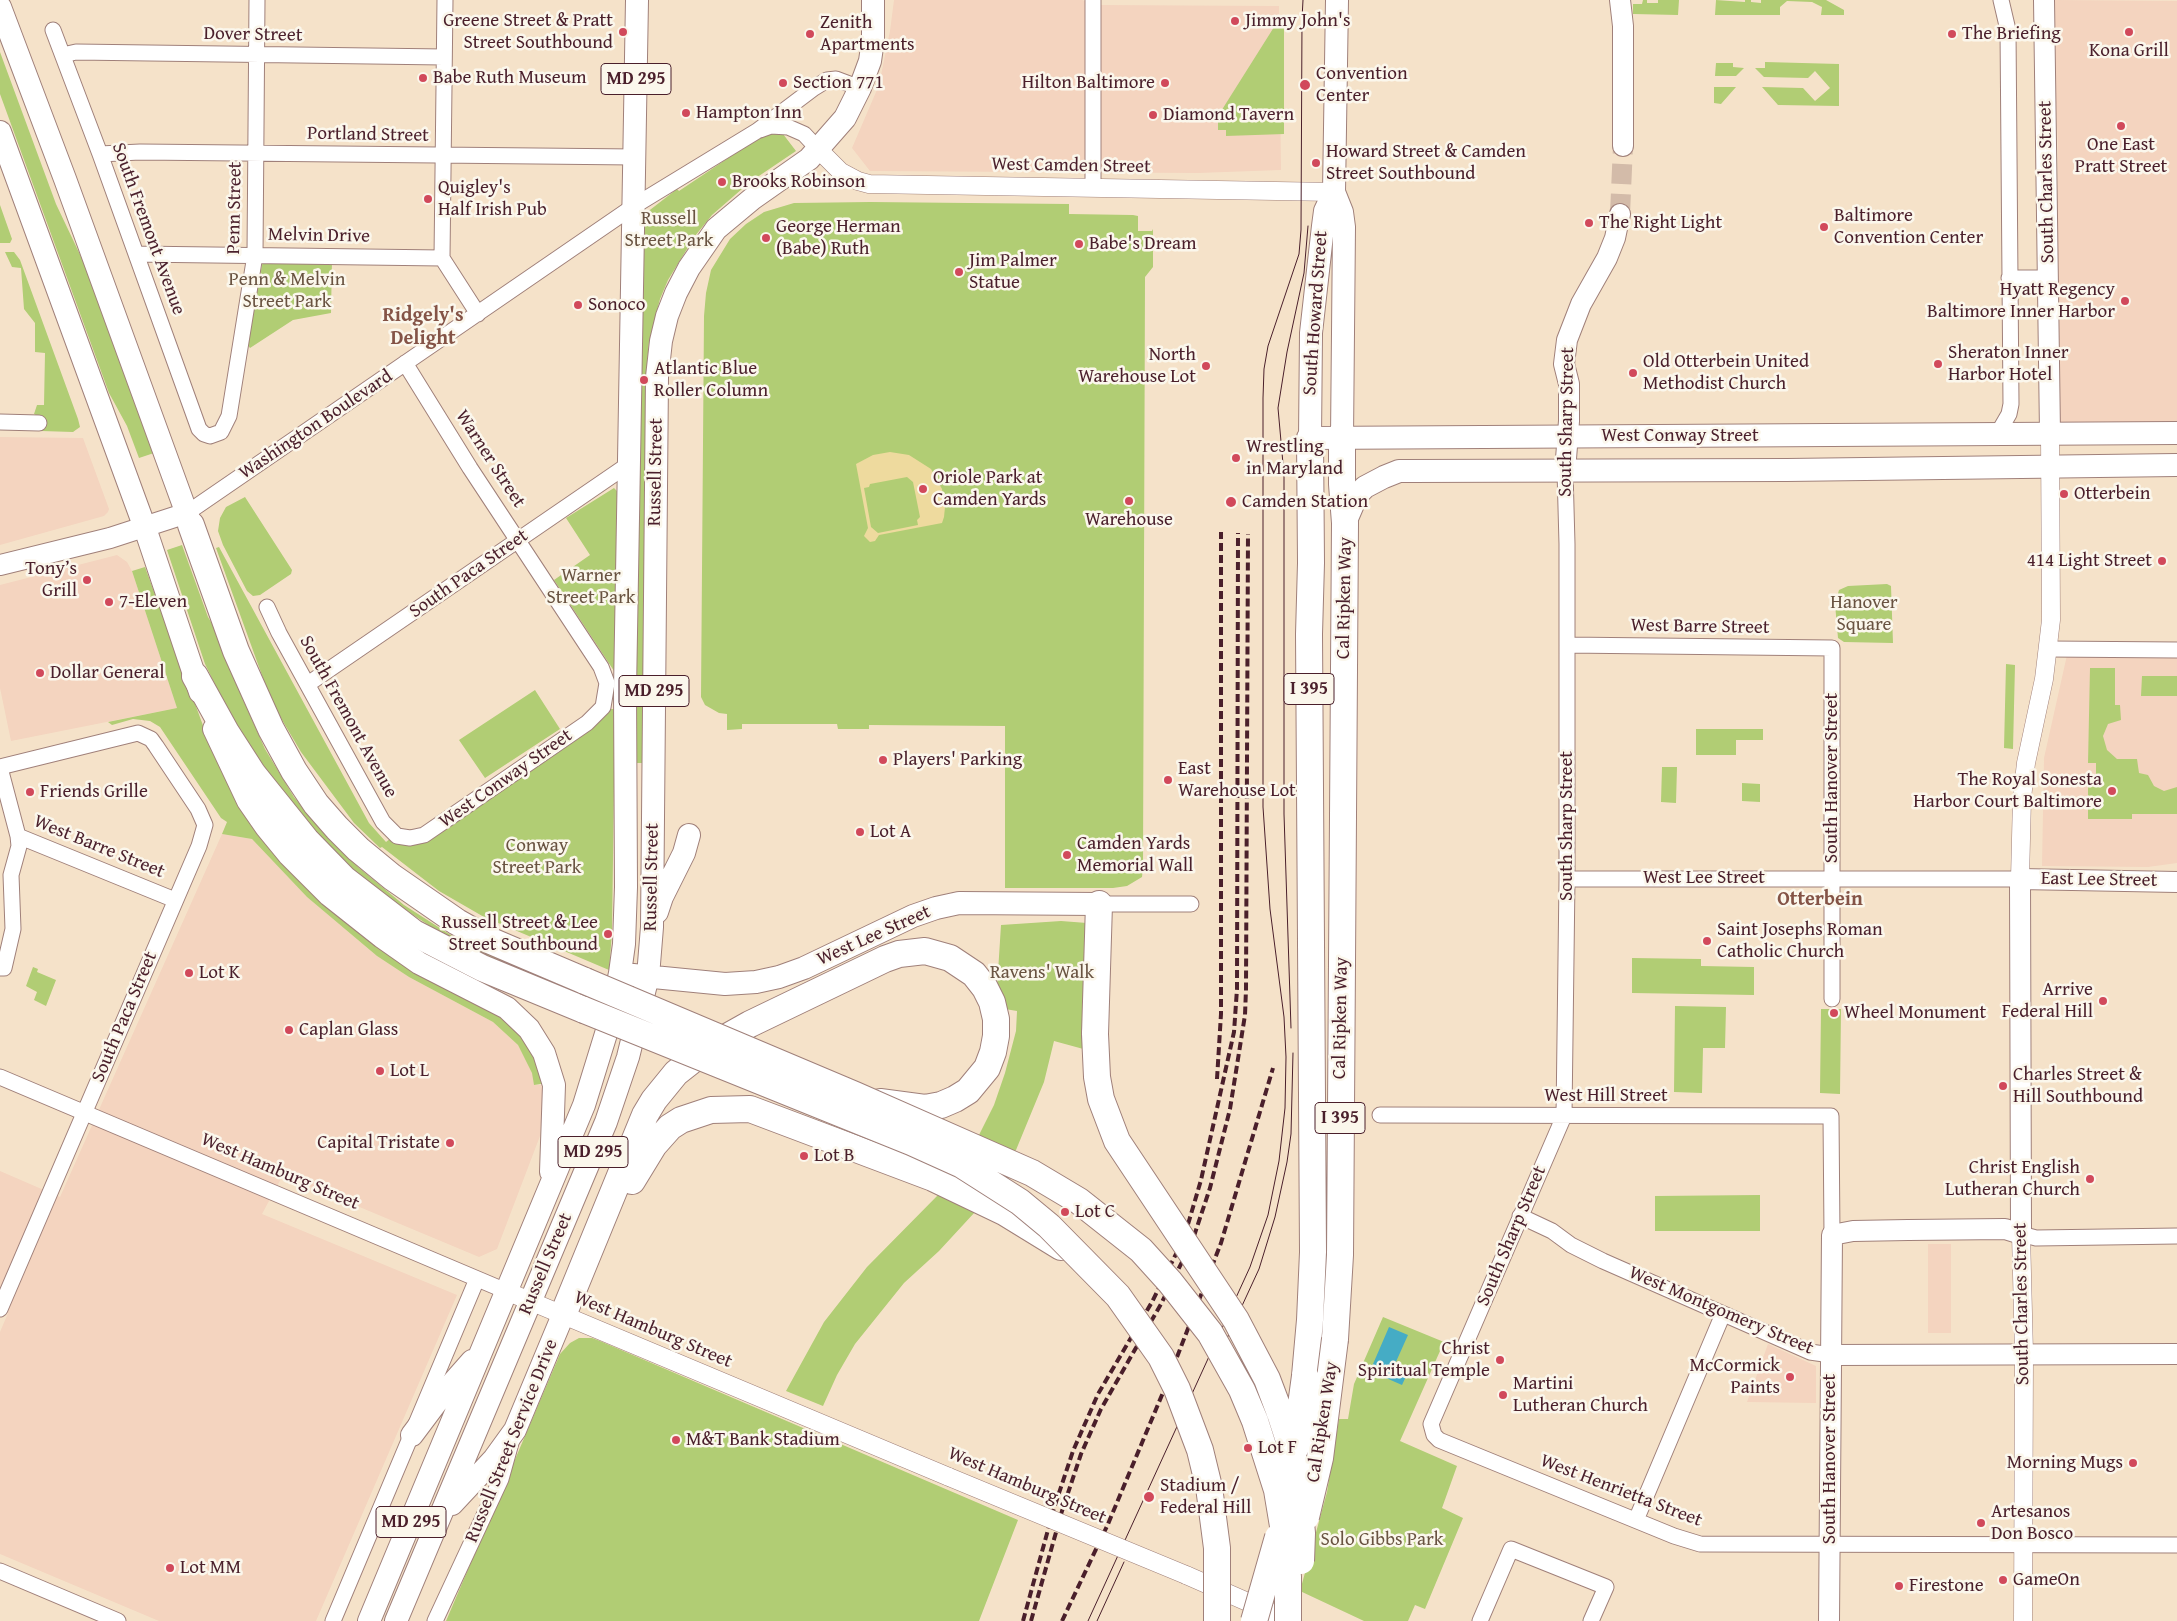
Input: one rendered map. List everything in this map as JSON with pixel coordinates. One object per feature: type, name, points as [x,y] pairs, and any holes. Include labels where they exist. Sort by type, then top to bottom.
[{"type":"highway","name":"Cal Ripken Way","points":[[1254,1621],[1275,1550],[1290,1477],[1303,1396],[1311,1299],[1313,1206],[1309,634],[1311,562],[1310,438]]},
{"type":"highway","name":"Cal Ripken Way","points":[[1278,1621],[1298,1551],[1320,1458],[1335,1339],[1340,1255],[1345,523],[1342,484],[1342,438]]},
{"type":"highway","points":[[189,519],[236,651],[271,729],[294,771],[316,804],[337,828],[392,878],[457,922],[492,941],[855,1095],[1032,1173],[1079,1201],[1141,1250],[1191,1307],[1210,1333],[1242,1390],[1266,1454],[1277,1490],[1284,1532],[1291,1621]]},
{"type":"highway","points":[[195,676],[226,732],[253,774],[306,840],[344,879],[414,933],[482,968],[911,1142],[962,1165],[1020,1202],[1049,1226],[1104,1281],[1131,1312],[1161,1357],[1191,1425],[1200,1450],[1209,1487],[1218,1548],[1217,1621]]},
{"type":"highway","points":[[1099,904],[1095,1034],[1097,1077],[1101,1099],[1117,1142],[1236,1320],[1263,1372],[1281,1416],[1292,1450],[1302,1533],[1300,1583],[1291,1621]]},
{"type":"highway","points":[[563,1315],[645,1116],[654,1100],[676,1073],[709,1047],[750,1024],[884,959],[899,954],[925,951],[944,956],[963,965],[974,974],[985,988],[992,1002],[996,1019],[995,1044],[987,1068],[968,1090],[955,1099],[925,1108],[903,1106],[855,1095]]},
{"type":"highway","points":[[586,1262],[645,1158],[670,1127],[681,1120],[711,1110],[738,1108],[762,1113],[933,1178],[1004,1212],[1081,1260]]},
{"type":"main road","points":[[8,28],[12,0]]},
{"type":"main road","name":"MD 295","points":[[634,206],[637,0]]},
{"type":"main road","name":"MD 295","points":[[819,150],[845,118],[860,88],[872,49],[873,0]]},
{"type":"main road","name":"South Howard Street","points":[[1337,0],[1334,192],[1342,212],[1344,227],[1342,438]]},
{"type":"main road","points":[[1620,0],[1623,26],[1623,146]]},
{"type":"main road","name":"South Charles Street","points":[[2044,0],[2050,433]]},
{"type":"main road","points":[[0,7],[189,519]]},
{"type":"main road","points":[[0,132],[145,528],[212,727],[248,801],[289,855],[329,895],[382,937],[419,963],[507,1008],[529,1029],[544,1053],[554,1085],[555,1115],[550,1159],[552,1183]]},
{"type":"main road","name":"Russell Street","points":[[396,1621],[614,1101],[635,1033],[648,976],[652,927],[658,366],[664,329],[681,282],[707,240],[738,209],[799,167],[819,150]]},
{"type":"main road","name":"South Howard Street","points":[[1310,438],[1312,324],[1322,226],[1325,211],[1334,192]]},
{"type":"main road","name":"Russell Street","points":[[369,1621],[552,1183],[593,1080],[609,1024],[620,973],[624,944],[625,896],[625,690],[634,206]]},
{"type":"main road","name":"South Sharp Street","points":[[1565,471],[1570,421],[1570,384],[1564,364],[1568,340],[1581,304],[1607,258],[1615,238],[1620,214]]},
{"type":"main road","name":"West Conway Street","points":[[1310,438],[2177,433]]},
{"type":"main road","name":"West Conway Street","points":[[1345,523],[1357,496],[1366,487],[1373,482],[1400,471],[2177,465]]},
{"type":"main road","name":"Washington Boulevard","points":[[0,565],[145,528],[189,519]]},
{"type":"main road","points":[[652,927],[662,897],[684,853],[689,836]]},
{"type":"main road","name":"South Charles Street","points":[[2020,879],[2021,1234]]},
{"type":"main road","name":"East Lee Street","points":[[2020,879],[2177,882]]},
{"type":"main road","name":"West Lee Street","points":[[620,973],[725,984],[756,982],[779,977],[804,968],[913,916],[936,908],[959,903],[1099,904]]},
{"type":"main road","points":[[1832,1235],[1853,1231],[2005,1229],[2021,1234]]},
{"type":"main road","name":"South Hanover Street","points":[[1830,1621],[1832,1235]]},
{"type":"main road","name":"Russell Street Service Drive","points":[[515,1430],[563,1315]]},
{"type":"main road","points":[[412,1435],[442,1395],[482,1349]]},
{"type":"main road","name":"West Montgomery Street","points":[[1831,1355],[2177,1354]]},
{"type":"main road","points":[[440,1518],[494,1459],[515,1430]]},
{"type":"street","name":"Penn Street","points":[[210,436],[221,432],[228,416],[255,255],[257,0]]},
{"type":"street","points":[[445,0],[442,258],[478,314]]},
{"type":"street","points":[[1092,0],[1093,188]]},
{"type":"street","name":"South Charles Street","points":[[1998,434],[2009,414],[2010,404],[2008,30],[2001,0]]},
{"type":"street","name":"South Fremont Avenue","points":[[53,30],[100,154],[199,429],[204,434],[210,436]]},
{"type":"street","name":"Dover Street","points":[[63,55],[76,52],[444,56]]},
{"type":"street","name":"Washington Boulevard","points":[[189,519],[406,363],[634,206],[756,131],[814,88],[827,80],[836,79],[860,88]]},
{"type":"street","name":"Washington Boulevard","points":[[756,131],[771,126],[788,127],[804,134],[819,150]]},
{"type":"street","name":"West Camden Street","points":[[819,150],[841,172],[858,181],[869,184],[1334,192]]},
{"type":"street","name":"Portland Street","points":[[100,154],[256,153],[635,157]]},
{"type":"street","name":"Melvin Drive","points":[[136,254],[442,258]]},
{"type":"street","points":[[2009,278],[2048,278]]},
{"type":"street","name":"Warner Street","points":[[406,363],[470,468],[601,667],[607,683],[603,707]]},
{"type":"street","points":[[0,422],[39,423]]},
{"type":"street","name":"South Charles Street","points":[[2020,879],[2022,798],[2026,764],[2049,649],[2052,583],[2050,433]]},
{"type":"street","name":"South Paca Street","points":[[308,684],[629,464]]},
{"type":"street","name":"South Sharp Street","points":[[1431,1424],[1564,1116],[1567,879],[1567,544],[1565,471]]},
{"type":"street","name":"South Fremont Avenue","points":[[267,607],[279,633],[383,822],[393,834],[403,837]]},
{"type":"street","name":"West Barre Street","points":[[1567,645],[1832,648]]},
{"type":"street","name":"South Hanover Street","points":[[1832,648],[1832,999]]},
{"type":"street","points":[[2049,649],[2177,650]]},
{"type":"street","name":"West Conway Street","points":[[403,837],[417,838],[424,835],[587,723],[603,707]]},
{"type":"street","name":"South Paca Street","points":[[0,768],[138,732],[156,746],[190,796],[203,818],[204,825],[199,846],[0,1309]]},
{"type":"street","name":"West Barre Street","points":[[0,768],[18,836],[175,900]]},
{"type":"street","points":[[2,968],[14,929],[6,868],[19,846],[18,836]]},
{"type":"street","name":"West Lee Street","points":[[1567,879],[2020,879]]},
{"type":"street","name":"West Lee Street","points":[[1099,904],[1191,904]]},
{"type":"street","name":"West Hamburg Street","points":[[0,1077],[477,1279],[799,1412],[1291,1621]]},
{"type":"street","name":"West Hill Street","points":[[1380,1115],[1831,1116]]},
{"type":"street","name":"South Hanover Street","points":[[1831,1116],[1832,1235]]},
{"type":"street","name":"West Montgomery Street","points":[[1520,1216],[1552,1231],[1572,1245],[1603,1261],[1810,1352],[1831,1355]]},
{"type":"street","points":[[2021,1234],[2036,1238],[2177,1236]]},
{"type":"street","name":"South Charles Street","points":[[2021,1234],[2024,1354],[2023,1621]]},
{"type":"street","points":[[333,1621],[477,1279]]},
{"type":"street","points":[[1636,1520],[1723,1314]]},
{"type":"street","name":"West Henrietta Street","points":[[1431,1424],[1434,1435],[1439,1440],[1674,1536],[1700,1544],[2177,1545]]},
{"type":"street","name":"Russell Street Service Drive","points":[[434,1621],[500,1479],[515,1430]]},
{"type":"street","points":[[1480,1621],[1511,1549],[1606,1588],[1591,1621]]},
{"type":"street","points":[[0,1571],[115,1620]]},
{"type":"shaded area","points":[[894,0],[1082,0],[1097,5],[1279,6],[1281,170],[1198,173],[870,171],[852,148],[879,85]]},
{"type":"shaded area","points":[[2052,0],[2177,1],[2177,423],[2057,425],[2058,148]]},
{"type":"shaded area","points":[[0,437],[83,438],[109,509],[108,512],[104,516],[0,545]]},
{"type":"shaded area","points":[[117,555],[127,562],[132,571],[177,708],[11,741],[0,688],[0,585]]},
{"type":"shaded area","name":"The Royal Sonesta Harbor Court Baltimore","points":[[2067,655],[2177,657],[2177,863],[2148,867],[2042,866],[2044,758]]},
{"type":"shaded area","points":[[222,834],[252,839],[307,897],[377,956],[409,977],[493,1022],[518,1045],[533,1073],[534,1085],[541,1085],[543,1094],[540,1136],[497,1249],[479,1257],[283,1175],[262,1214],[457,1295],[316,1621],[159,1621],[0,1554],[0,1332],[8,1313],[0,1310],[0,1171],[60,1197]]},
{"type":"shaded area","points":[[1928,1244],[1951,1244],[1951,1333],[1928,1333]]},
{"type":"shaded area","points":[[1768,1344],[1816,1366],[1816,1403],[1747,1402]]},
{"type":"green space","points":[[1643,0],[1647,0],[1647,3],[1658,3],[1658,0],[1679,0],[1678,15],[1633,14],[1633,4],[1642,4]]},
{"type":"green space","points":[[1716,0],[1745,2],[1745,0],[1751,0],[1751,2],[1761,3],[1761,0],[1826,0],[1844,10],[1844,15],[1821,15],[1822,7],[1812,2],[1787,1],[1780,7],[1780,15],[1715,15]]},
{"type":"green space","points":[[1281,16],[1284,16],[1284,134],[1226,136],[1226,130],[1218,130],[1218,116]]},
{"type":"green space","points":[[0,52],[56,204],[84,263],[154,453],[139,458],[127,426],[109,393],[0,94]]},
{"type":"green space","points":[[1765,62],[1839,64],[1839,106],[1778,105],[1762,87],[1803,88],[1815,101],[1830,88],[1815,71],[1808,78],[1764,77],[1755,68],[1765,68]]},
{"type":"green space","points":[[1716,63],[1733,63],[1733,67],[1744,68],[1736,76],[1715,76]]},
{"type":"green space","points":[[1714,87],[1736,87],[1721,104],[1714,103]]},
{"type":"green space","name":"Russell Street Park","points":[[772,133],[783,134],[796,151],[750,182],[712,215],[695,236],[668,280],[660,299],[649,342],[647,363],[642,763],[635,763],[644,220],[646,213],[677,189],[679,191],[761,136]]},
{"type":"green space","name":"Oriole Park at Camden Yards","points":[[794,203],[1069,204],[1069,214],[1133,215],[1138,216],[1138,231],[1152,231],[1153,229],[1153,267],[1145,277],[1143,867],[1142,877],[1127,886],[1113,888],[1005,888],[1005,726],[869,725],[869,729],[838,729],[837,724],[742,724],[742,729],[727,730],[727,714],[719,713],[705,705],[701,697],[704,316],[711,270],[730,239],[746,224],[764,212]]},
{"type":"green space","points":[[0,205],[12,239],[10,243],[0,243]]},
{"type":"green space","points":[[5,252],[14,252],[20,260],[78,419],[80,427],[73,432],[41,431],[41,418],[34,414],[37,405],[44,405],[45,353],[35,352],[35,323],[24,309],[21,268],[12,267]]},
{"type":"green space","name":"Penn & Melvin Street Park","points":[[263,260],[332,260],[331,313],[293,320],[250,348],[247,344]]},
{"type":"green space","name":"Warner Street Park","points":[[614,488],[617,491],[616,674],[554,580],[590,555],[566,518]]},
{"type":"green space","points":[[245,497],[292,570],[291,574],[260,595],[253,596],[247,591],[223,545],[218,531],[220,518],[226,507]]},
{"type":"green space","points":[[182,545],[208,617],[222,640],[242,697],[265,749],[294,797],[316,824],[358,867],[404,905],[457,939],[537,977],[537,981],[439,932],[395,903],[360,876],[320,839],[289,803],[239,733],[205,664],[167,550]]},
{"type":"green space","name":"Conway Street Park","points":[[219,547],[369,823],[386,842],[391,838],[413,843],[608,709],[615,709],[612,933],[609,970],[484,917],[439,891],[382,847],[380,848],[354,823],[301,752],[272,703],[216,548]]},
{"type":"green space","points":[[145,567],[205,731],[246,812],[492,1008],[530,1044],[547,1083],[534,1085],[532,1073],[518,1045],[493,1022],[409,977],[377,956],[307,897],[252,839],[222,834],[227,822],[221,818],[160,727],[150,721],[133,719],[112,725],[108,722],[177,708],[132,571]]},
{"type":"green space","name":"Hanover Square","points":[[1887,584],[1891,586],[1893,643],[1844,642],[1838,638],[1835,604],[1839,590],[1848,586]]},
{"type":"green space","points":[[2006,664],[2015,665],[2013,749],[2004,748]]},
{"type":"green space","points":[[2090,668],[2115,668],[2115,705],[2120,705],[2121,720],[2108,724],[2103,736],[2107,750],[2117,759],[2137,759],[2139,773],[2148,775],[2154,786],[2164,791],[2177,787],[2177,814],[2132,814],[2132,819],[2088,819],[2088,783],[2096,783],[2096,763],[2088,763]]},
{"type":"green space","points":[[2142,676],[2177,676],[2177,696],[2141,696]]},
{"type":"green space","points":[[535,690],[560,729],[485,778],[459,740]]},
{"type":"green space","points":[[1696,729],[1763,729],[1763,740],[1736,740],[1736,755],[1696,755]]},
{"type":"green space","points":[[1662,767],[1677,767],[1676,803],[1661,802]]},
{"type":"green space","points":[[1742,783],[1760,784],[1760,802],[1742,801]]},
{"type":"green space","name":"Ravens' Walk","points":[[1061,921],[1087,923],[1087,1050],[1054,1041],[1044,1082],[1016,1150],[975,1212],[939,1251],[904,1283],[855,1344],[837,1375],[823,1406],[786,1391],[824,1322],[867,1267],[939,1194],[979,1135],[994,1105],[1016,1031],[1017,1011],[1005,1009],[997,988],[1001,925]]},
{"type":"green space","points":[[1632,958],[1701,959],[1701,966],[1754,967],[1754,995],[1632,993]]},
{"type":"green space","points":[[33,967],[38,969],[37,972],[56,980],[46,1006],[34,1000],[37,992],[26,986]]},
{"type":"green space","points":[[1675,1006],[1726,1007],[1725,1048],[1703,1048],[1702,1093],[1674,1092]]},
{"type":"green space","points":[[1821,1009],[1841,1009],[1840,1094],[1820,1093]]},
{"type":"green space","points":[[1760,1195],[1760,1231],[1655,1231],[1655,1196]]},
{"type":"green space","name":"Solo Gibbs Park","points":[[1383,1317],[1444,1342],[1400,1441],[1457,1466],[1442,1508],[1463,1518],[1425,1609],[1415,1605],[1408,1621],[1364,1621],[1300,1591],[1327,1492],[1339,1419],[1348,1419],[1354,1384]]},
{"type":"green space","name":"M&T Bank Stadium","points":[[579,1338],[592,1338],[600,1341],[1018,1520],[979,1621],[446,1621],[560,1354],[570,1343]]},
{"type":"sand","points":[[890,452],[909,455],[931,469],[942,489],[945,507],[942,523],[879,535],[875,541],[870,542],[864,536],[868,528],[856,464],[873,455]],"holes":[[[907,477],[913,482],[920,517],[917,520],[918,525],[878,533],[871,527],[864,488],[869,487],[870,484]]]},
{"type":"water","points":[[1389,1327],[1408,1335],[1395,1364],[1409,1370],[1402,1385],[1370,1371]]},
{"type":"tunnel","points":[[1620,214],[1623,146]]},
{"type":"tram line","points":[[1088,1621],[1250,1267],[1268,1215],[1279,1161],[1285,1108],[1286,1057],[1284,1017],[1270,909],[1263,807],[1263,398],[1264,369],[1268,346],[1299,254],[1301,230],[1303,0]]},
{"type":"tram line","points":[[1291,1028],[1284,814],[1284,475],[1278,408],[1287,352],[1304,273],[1308,226]]},
{"type":"tram line","points":[[1217,1360],[1259,1269],[1275,1217],[1291,1134],[1293,1053]]},
{"type":"tram line","points":[[1097,1621],[1124,1562]]},
{"type":"railway","points":[[1217,1079],[1221,1014],[1221,532]]},
{"type":"railway","points":[[1023,1621],[1054,1508],[1073,1451],[1098,1394],[1152,1302],[1184,1238],[1201,1180],[1234,1032],[1237,989],[1238,533]]},
{"type":"railway","points":[[1031,1621],[1062,1511],[1081,1454],[1101,1409],[1161,1304],[1192,1242],[1210,1188],[1230,1109],[1245,1015],[1246,989],[1248,534]]},
{"type":"railway","points":[[1062,1621],[1108,1524],[1167,1383],[1221,1243],[1273,1068]]},
{"type":"place","name":"Jimmy John's","points":[[1235,21]]},
{"type":"place","name":"Greene Street & Pratt Street Southbound","points":[[623,32]]},
{"type":"place","name":"Kona Grill","points":[[2129,32]]},
{"type":"place","name":"Zenith Apartments","points":[[810,34]]},
{"type":"place","name":"The Briefing","points":[[1952,34]]},
{"type":"place","name":"Babe Ruth Museum","points":[[423,78]]},
{"type":"place","name":"Section 771","points":[[783,83]]},
{"type":"place","name":"Hilton Baltimore","points":[[1165,83]]},
{"type":"place","name":"Convention Center","points":[[1305,85]]},
{"type":"place","name":"Hampton Inn","points":[[686,113]]},
{"type":"place","name":"Diamond Tavern","points":[[1153,115]]},
{"type":"place","name":"One East Pratt Street","points":[[2121,126]]},
{"type":"place","name":"Howard Street & Camden Street Southbound","points":[[1316,163]]},
{"type":"place","name":"Brooks Robinson","points":[[722,182]]},
{"type":"place","name":"Quigley's Half Irish Pub","points":[[428,199]]},
{"type":"place","name":"The Right Light","points":[[1589,223]]},
{"type":"place","name":"Baltimore Convention Center","points":[[1824,227]]},
{"type":"place","name":"George Herman (Babe) Ruth","points":[[766,238]]},
{"type":"place","name":"Babe's Dream","points":[[1079,244]]},
{"type":"place","name":"Jim Palmer Statue","points":[[959,272]]},
{"type":"place","name":"Hyatt Regency Baltimore Inner Harbor","points":[[2125,301]]},
{"type":"place","name":"Sonoco","points":[[578,305]]},
{"type":"place","name":"Sheraton Inner Harbor Hotel","points":[[1938,364]]},
{"type":"place","name":"North Warehouse Lot","points":[[1206,366]]},
{"type":"place","name":"Old Otterbein United Methodist Church","points":[[1633,373]]},
{"type":"place","name":"Atlantic Blue Roller Column","points":[[644,380]]},
{"type":"place","name":"Wrestling in Maryland","points":[[1236,458]]},
{"type":"place","name":"Oriole Park at Camden Yards","points":[[923,489]]},
{"type":"place","name":"Otterbein","points":[[2064,494]]},
{"type":"place","name":"Warehouse","points":[[1129,501]]},
{"type":"place","name":"Camden Station","points":[[1231,502]]},
{"type":"place","name":"414 Light Street","points":[[2162,561]]},
{"type":"place","name":"Tony’s Grill","points":[[87,580]]},
{"type":"place","name":"7-Eleven","points":[[109,602]]},
{"type":"place","name":"Dollar General","points":[[40,673]]},
{"type":"place","name":"Players' Parking","points":[[883,760]]},
{"type":"place","name":"East Warehouse Lot","points":[[1168,780]]},
{"type":"place","name":"The Royal Sonesta Harbor Court Baltimore","points":[[2112,791]]},
{"type":"place","name":"Friends Grille","points":[[30,792]]},
{"type":"place","name":"Lot A","points":[[860,832]]},
{"type":"place","name":"Camden Yards Memorial Wall","points":[[1067,855]]},
{"type":"place","name":"Russell Street & Lee Street Southbound","points":[[608,934]]},
{"type":"place","name":"Saint Josephs Roman Catholic Church","points":[[1707,941]]},
{"type":"place","name":"Lot K","points":[[189,973]]},
{"type":"place","name":"Arrive Federal Hill","points":[[2103,1001]]},
{"type":"place","name":"Wheel Monument","points":[[1834,1013]]},
{"type":"place","name":"Caplan Glass","points":[[289,1030]]},
{"type":"place","name":"Lot L","points":[[380,1071]]},
{"type":"place","name":"Charles Street & Hill Southbound","points":[[2003,1086]]},
{"type":"place","name":"Capital Tristate","points":[[450,1143]]},
{"type":"place","name":"Lot B","points":[[804,1156]]},
{"type":"place","name":"Christ English Lutheran Church","points":[[2090,1179]]},
{"type":"place","name":"Lot C","points":[[1065,1212]]},
{"type":"place","name":"Christ Spiritual Temple","points":[[1500,1360]]},
{"type":"place","name":"McCormick Paints","points":[[1790,1377]]},
{"type":"place","name":"Martini Lutheran Church","points":[[1503,1395]]},
{"type":"place","name":"M&T Bank Stadium","points":[[676,1440]]},
{"type":"place","name":"Lot F","points":[[1248,1448]]},
{"type":"place","name":"Morning Mugs","points":[[2133,1463]]},
{"type":"place","name":"Stadium / Federal Hill","points":[[1149,1497]]},
{"type":"place","name":"Artesanos Don Bosco","points":[[1981,1523]]},
{"type":"place","name":"Lot MM","points":[[170,1568]]},
{"type":"place","name":"GameOn","points":[[2003,1580]]},
{"type":"place","name":"Firestone","points":[[1899,1586]]},
{"type":"district","name":"Ridgely's Delight","points":[[423,328]]},
{"type":"district","name":"Otterbein","points":[[1820,900]]}]
